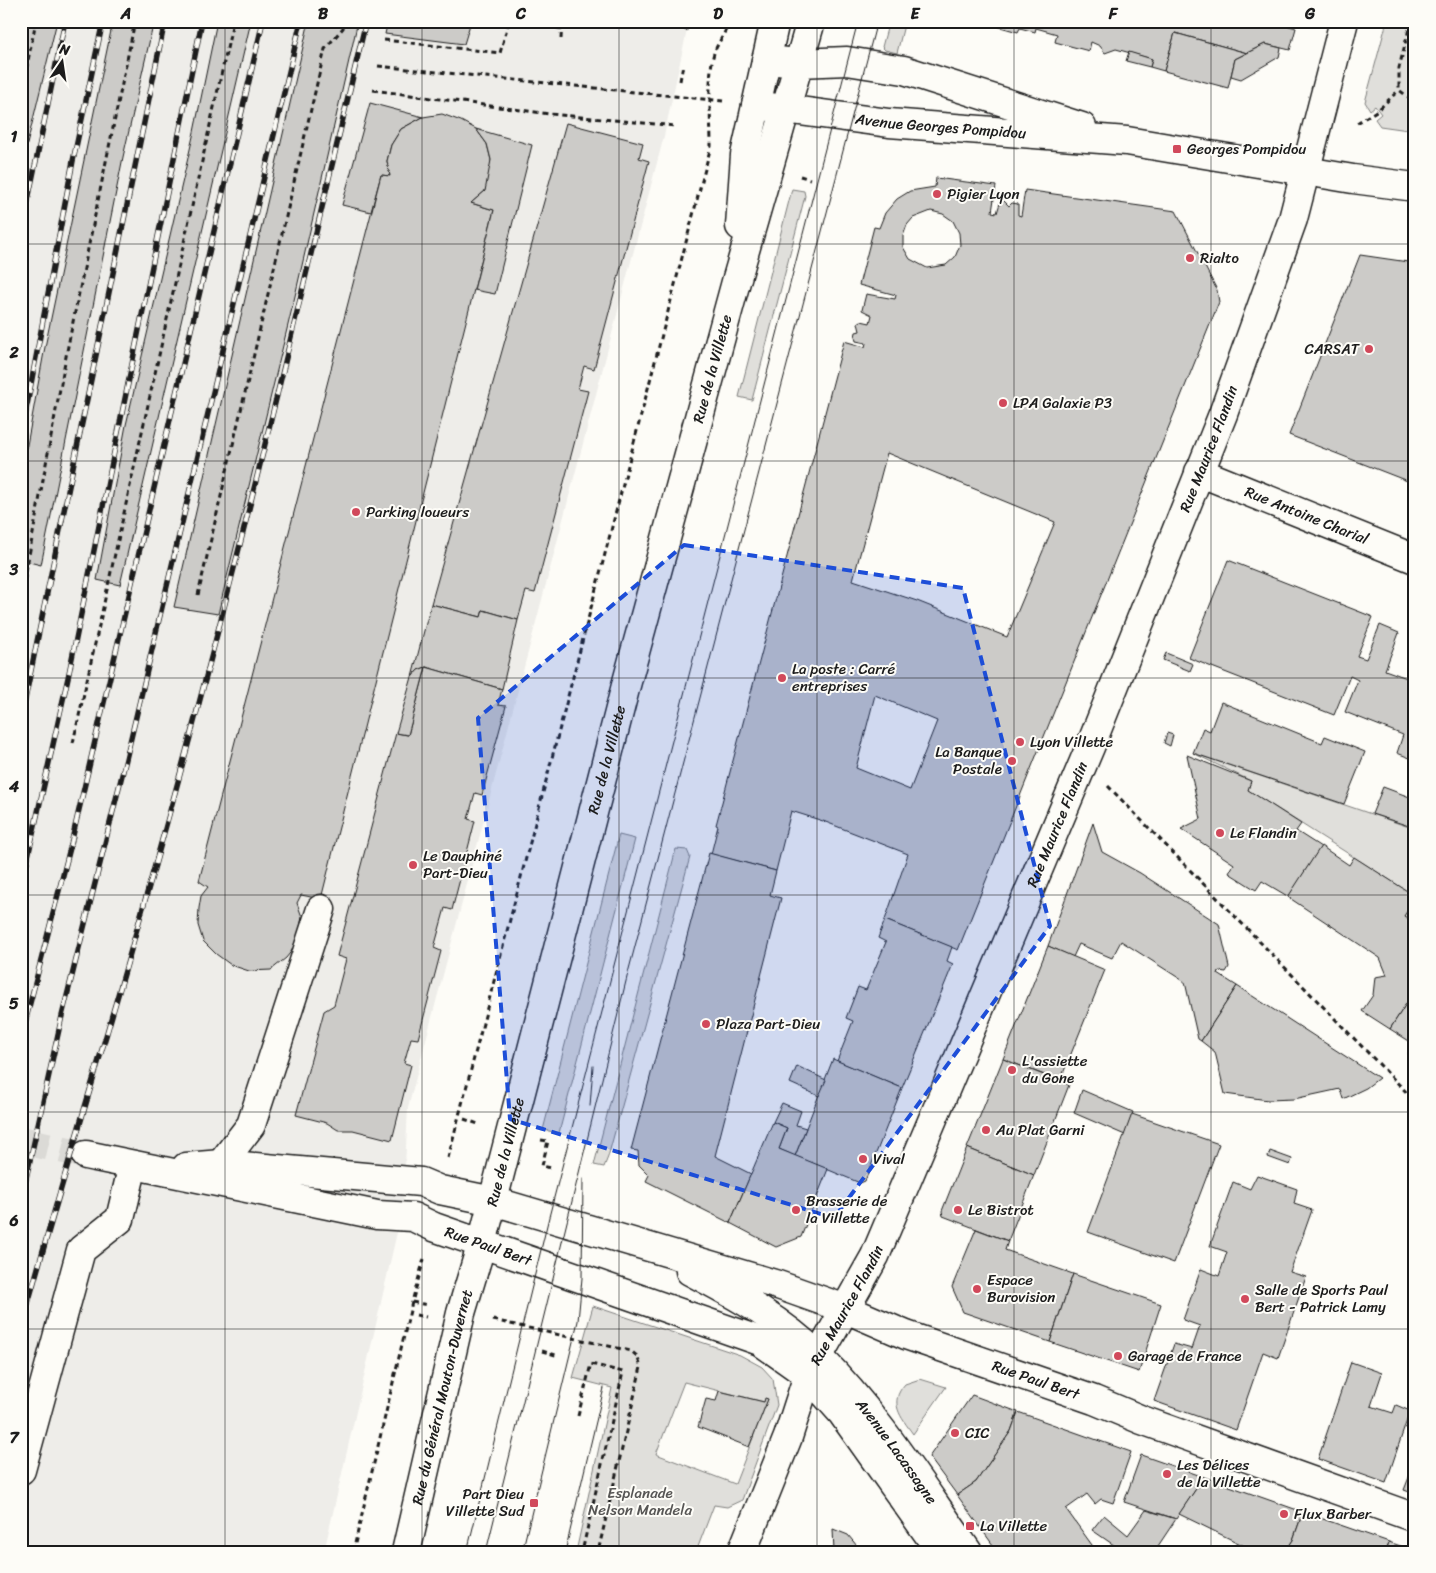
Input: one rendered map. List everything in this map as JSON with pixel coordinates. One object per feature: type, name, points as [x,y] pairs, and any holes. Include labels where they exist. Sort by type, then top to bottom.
[{"type":"street","name":"Rue de la Villette","points":[[737,278],[745,155],[776,21]]},
{"type":"street","name":"Rue de la Villette","points":[[482,1243],[625,689],[737,278],[811,21]]},
{"type":"street","name":"Rue Maurice Flandin","points":[[742,1552],[788,1437],[813,1366],[875,1256],[1084,762],[1223,414],[1289,230],[1344,21]]},
{"type":"street","name":"Avenue Georges Pompidou","points":[[766,60],[799,63],[847,61],[904,70],[1127,141]]},
{"type":"street","name":"Avenue Georges Pompidou","points":[[756,105],[890,123],[1127,141],[1305,171],[1415,186]]},
{"type":"street","name":"Rue Antoine Charial","points":[[1199,472],[1415,559]]},
{"type":"street","points":[[221,1164],[251,1125],[321,909]]},
{"type":"street","name":"Rue Paul Bert","points":[[86,1155],[377,1215],[413,1217],[434,1227],[760,1342],[813,1366]]},
{"type":"street","name":"Rue Paul Bert","points":[[143,1167],[221,1164],[421,1182],[440,1190],[493,1201],[778,1285],[846,1309],[906,1336],[1094,1400],[1142,1420],[1415,1518]]},
{"type":"street","points":[[21,1470],[81,1250],[120,1219],[143,1167]]},
{"type":"street","name":"Rue du Général Mouton-Duvernet","points":[[406,1552],[461,1313],[482,1243]]},
{"type":"street","name":"Rue Paul Bert","points":[[654,1250],[768,1316],[813,1366]]},
{"type":"street","name":"Avenue Lacassagne","points":[[813,1366],[842,1413],[940,1552]]},
{"type":"street","name":"Avenue Lacassagne","points":[[813,1366],[870,1414],[968,1552]]},
{"type":"path","points":[[21,95],[36,21]]},
{"type":"path","points":[[21,598],[67,351],[134,21]]},
{"type":"path","points":[[73,743],[232,26],[237,21]]},
{"type":"path","points":[[198,595],[325,49],[343,28],[345,21]]},
{"type":"path","points":[[357,21],[365,25],[378,26]]},
{"type":"path","points":[[384,40],[500,52],[509,21]]},
{"type":"path","points":[[530,21],[562,28]]},
{"type":"path","points":[[561,39],[562,21]]},
{"type":"path","points":[[686,21],[686,31]]},
{"type":"path","points":[[440,1190],[711,146],[710,98],[714,52],[725,34],[729,21]]},
{"type":"path","points":[[1357,123],[1378,110],[1399,90],[1399,68],[1411,21]]},
{"type":"path","points":[[680,81],[683,64]]},
{"type":"path","points":[[378,66],[710,98]]},
{"type":"path","points":[[373,90],[550,114],[676,126]]},
{"type":"path","points":[[1399,90],[1415,102]]},
{"type":"path","points":[[1084,762],[1415,1101]]},
{"type":"path","points":[[464,1120],[483,1125]]},
{"type":"path","points":[[538,1139],[548,1141],[542,1166],[551,1168]]},
{"type":"path","points":[[352,1552],[412,1302],[434,1227]]},
{"type":"path","points":[[412,1302],[631,1351],[637,1356],[641,1367],[598,1552]]},
{"type":"path","points":[[542,1351],[559,1356]]},
{"type":"path","points":[[578,1416],[591,1364],[623,1372],[582,1552]]},
{"type":"highlighted area","points":[[684,545],[963,588],[1050,926],[834,1218],[510,1119],[478,718]]},
{"type":"shaded area","points":[[21,21],[689,21],[664,136],[408,1108],[403,1206],[324,1552],[21,1552]]},
{"type":"green space","points":[[889,21],[905,21],[897,53],[885,50],[882,47]]},
{"type":"green space","points":[[1387,21],[1415,21],[1415,131],[1380,126],[1375,119],[1381,114],[1375,106],[1370,110],[1365,102]]},
{"type":"green space","points":[[792,189],[804,191],[805,196],[752,400],[739,397]]},
{"type":"green space","points":[[1193,753],[1415,829],[1415,896],[1248,790],[1251,781]]},
{"type":"green space","points":[[619,835],[635,839],[559,1133],[543,1130]]},
{"type":"green space","points":[[676,849],[687,850],[690,857],[608,1157],[604,1167],[594,1165]]},
{"type":"green space","points":[[1415,899],[1415,923],[1404,916]]},
{"type":"green space","name":"Esplanade Nelson Mandela","points":[[593,1306],[740,1355],[762,1367],[773,1379],[777,1405],[742,1500],[727,1507],[714,1505],[696,1552],[576,1552],[612,1388],[573,1378]],"holes":[[[684,1382],[764,1402],[768,1399],[735,1484],[656,1454]]]},
{"type":"green space","points":[[920,1379],[946,1387],[913,1434],[898,1410],[897,1397],[905,1384]]},
{"type":"building","points":[[21,21],[57,21],[21,169]]},
{"type":"building","points":[[113,21],[154,21],[123,157],[41,565],[21,560],[21,478],[44,352]]},
{"type":"building","points":[[217,21],[251,21],[120,585],[97,580],[126,425],[194,132]]},
{"type":"building","points":[[309,21],[358,21],[295,296],[218,614],[174,607]]},
{"type":"building","points":[[388,21],[471,21],[464,44],[385,34]]},
{"type":"building","points":[[978,21],[994,21],[993,25]]},
{"type":"building","points":[[994,21],[1287,21],[1286,25],[1296,28],[1290,50],[1265,44],[1247,53],[1175,33],[1164,71],[1150,67],[1152,59],[1116,49],[1105,53],[1100,46],[1091,42],[1089,51],[1055,42],[1057,34],[1036,28],[1035,32],[1020,28],[1018,32],[993,25]]},
{"type":"building","points":[[1175,33],[1247,53],[1235,59],[1228,88],[1164,71]]},
{"type":"building","points":[[1265,44],[1281,48],[1279,57],[1241,79],[1231,76],[1235,59]]},
{"type":"building","points":[[1129,52],[1152,59],[1150,67],[1126,61]]},
{"type":"building","points":[[370,103],[423,117],[401,129],[391,145],[387,161],[390,176],[381,175],[371,212],[342,205]]},
{"type":"building","name":"Parking loueurs","points":[[442,114],[476,129],[487,144],[491,160],[490,176],[485,191],[471,203],[494,210],[321,899],[301,895],[297,903],[302,917],[297,944],[286,958],[271,970],[249,971],[231,965],[203,941],[198,925],[199,908],[201,896],[208,887],[199,881],[381,175],[390,176],[387,161],[391,145],[401,129],[423,117]]},
{"type":"building","points":[[566,123],[643,143],[639,158],[649,161],[594,369],[584,366],[578,389],[588,391],[535,593],[526,591],[518,620],[483,610],[481,617],[431,604]]},
{"type":"building","points":[[476,129],[532,145],[495,294],[474,290],[494,210],[471,203],[485,191],[491,160],[487,144]]},
{"type":"building","points":[[936,178],[996,186],[992,212],[997,213],[1000,203],[1004,201],[1009,206],[1012,203],[1018,204],[1018,215],[1021,216],[1025,190],[1176,211],[1217,290],[1219,302],[958,950],[885,920],[908,854],[823,821],[791,811],[776,871],[711,854],[718,826],[716,825],[844,341],[865,347],[866,343],[856,341],[855,337],[856,332],[860,331],[858,323],[861,321],[870,323],[872,315],[862,310],[866,294],[895,299],[896,295],[859,285],[874,227],[879,228],[885,213],[897,199],[910,191],[935,187]],"holes":[[[931,211],[943,214],[953,221],[959,233],[960,245],[955,257],[946,265],[927,268],[910,259],[903,247],[903,236],[907,225],[913,218]],[[887,453],[1055,522],[1007,637],[917,601],[853,580]],[[875,695],[937,721],[910,790],[856,768]]]},
{"type":"building","name":"CARSAT","points":[[1360,255],[1415,263],[1415,484],[1289,435]]},
{"type":"building","points":[[1228,560],[1373,617],[1357,656],[1366,659],[1380,625],[1399,633],[1385,670],[1415,681],[1415,760],[1397,753],[1403,735],[1345,712],[1358,680],[1350,676],[1334,715],[1189,658]]},
{"type":"building","points":[[431,604],[481,617],[483,610],[518,620],[502,689],[426,667],[418,670],[412,677]]},
{"type":"building","points":[[1166,653],[1193,664],[1190,671],[1163,660]]},
{"type":"building","name":"Le Dauphiné Part-Dieu","points":[[426,667],[502,689],[498,705],[506,706],[482,795],[475,793],[468,819],[475,821],[452,910],[445,908],[434,948],[441,951],[418,1039],[411,1038],[404,1063],[411,1065],[392,1140],[353,1130],[338,1130],[327,1123],[296,1115],[324,1011],[334,1005],[346,959],[337,956],[396,733],[408,735]]},
{"type":"building","points":[[426,667],[408,735],[396,733],[412,677],[418,670]]},
{"type":"building","points":[[1221,702],[1322,743],[1325,736],[1365,752],[1344,804],[1193,753],[1203,728],[1210,731]]},
{"type":"building","points":[[1167,733],[1173,735],[1170,746],[1164,743]]},
{"type":"building","points":[[1187,755],[1251,781],[1248,790],[1301,824],[1296,831],[1321,847],[1289,897],[1262,881],[1256,890],[1229,873],[1234,864],[1181,829],[1201,819]]},
{"type":"building","points":[[1383,787],[1415,799],[1415,828],[1372,814]]},
{"type":"building","points":[[1093,823],[1102,852],[1140,873],[1219,924],[1229,967],[1226,972],[1219,971],[1218,974],[1237,986],[1201,1041],[1198,1039],[1185,982],[1121,941],[1112,958],[1079,944],[1073,957],[1048,946]]},
{"type":"building","points":[[1321,846],[1349,865],[1354,857],[1415,896],[1404,916],[1415,923],[1415,990],[1390,1029],[1362,1011],[1373,995],[1375,977],[1387,975],[1380,958],[1288,897]]},
{"type":"building","name":"Plaza Part-Dieu","points":[[709,853],[776,871],[770,895],[781,898],[715,1156],[751,1174],[730,1223],[646,1181],[649,1175],[639,1165],[638,1151],[631,1150]]},
{"type":"building","points":[[885,920],[952,947],[947,961],[953,964],[902,1088],[837,1061],[853,1021],[846,1018],[858,987],[866,990],[886,942],[878,938]]},
{"type":"building","points":[[1048,946],[1105,970],[1060,1081],[1003,1059]]},
{"type":"building","points":[[1237,986],[1379,1078],[1366,1088],[1343,1099],[1340,1089],[1294,1099],[1268,1100],[1225,1094],[1215,1052],[1201,1041]]},
{"type":"building","points":[[1415,990],[1415,1058],[1408,1054],[1414,1044],[1390,1029]]},
{"type":"building","points":[[833,1059],[902,1088],[865,1181],[860,1183],[795,1156]]},
{"type":"building","points":[[1003,1059],[1069,1085],[1034,1175],[967,1148]]},
{"type":"building","points":[[797,1066],[826,1080],[819,1096],[790,1083]]},
{"type":"building","points":[[1082,1090],[1133,1112],[1125,1135],[1074,1113]]},
{"type":"building","points":[[782,1103],[801,1111],[796,1125],[806,1128],[795,1156],[779,1149],[787,1128],[773,1122]]},
{"type":"building","points":[[1132,1114],[1219,1144],[1174,1263],[1088,1232]]},
{"type":"building","points":[[773,1122],[787,1128],[779,1149],[828,1169],[801,1237],[776,1247],[730,1223]]},
{"type":"building","points":[[967,1148],[1034,1175],[1008,1241],[943,1216],[942,1211]]},
{"type":"building","points":[[1270,1151],[1292,1159],[1290,1165],[1268,1157]]},
{"type":"building","name":"Salle de Sports Paul Bert - Patrick Lamy","points":[[1257,1175],[1297,1189],[1294,1204],[1312,1210],[1290,1272],[1306,1277],[1278,1358],[1263,1352],[1236,1430],[1154,1401],[1174,1344],[1192,1349],[1200,1326],[1183,1320],[1201,1269],[1219,1276],[1227,1252],[1210,1246],[1233,1182],[1250,1189]]},
{"type":"building","points":[[976,1229],[1008,1241],[1005,1250],[1073,1274],[1050,1342],[963,1312],[952,1287]]},
{"type":"building","points":[[1073,1274],[1161,1304],[1139,1372],[1050,1342]]},
{"type":"building","points":[[1351,1362],[1382,1373],[1371,1406],[1393,1413],[1396,1405],[1410,1411],[1386,1483],[1318,1459]]},
{"type":"building","points":[[719,1391],[764,1402],[765,1398],[768,1399],[749,1447],[698,1427],[706,1399],[716,1401]]},
{"type":"building","points":[[972,1395],[1018,1412],[1011,1431],[976,1482],[957,1495],[929,1457]]},
{"type":"building","points":[[1018,1412],[1131,1452],[1113,1503],[1101,1499],[1095,1504],[1087,1494],[1066,1509],[1097,1552],[998,1552],[957,1495],[976,1482],[1011,1431]]},
{"type":"building","points":[[1141,1455],[1204,1477],[1176,1519],[1124,1502]]},
{"type":"building","points":[[1415,1462],[1415,1494],[1404,1490]]},
{"type":"building","points":[[1204,1477],[1303,1512],[1293,1540],[1285,1552],[1257,1552],[1179,1514]]},
{"type":"building","points":[[1146,1510],[1176,1519],[1154,1552],[1124,1552],[1092,1530],[1104,1515],[1128,1535]]},
{"type":"building","points":[[1303,1512],[1389,1542],[1386,1552],[1285,1552],[1293,1540]]},
{"type":"building","points":[[833,1529],[848,1535],[862,1552],[834,1552]]},
{"type":"building","points":[[1389,1542],[1415,1551],[1415,1552],[1386,1552]]},
{"type":"tunnel","points":[[21,1140],[86,1155]]},
{"type":"tram line","points":[[467,1552],[549,1217],[858,21]]},
{"type":"tram line","points":[[486,1552],[628,973],[877,21]]},
{"type":"tram line","points":[[590,1106],[593,1066]]},
{"type":"tram line","points":[[522,1552],[578,1321],[582,1278],[583,1179]]},
{"type":"tram line","points":[[565,1552],[604,1388]]},
{"type":"railway","points":[[21,234],[65,21]]},
{"type":"railway","points":[[21,437],[73,161],[103,21]]},
{"type":"railway","points":[[21,719],[165,21]]},
{"type":"railway","points":[[21,888],[69,673],[202,21]]},
{"type":"railway","points":[[21,1038],[71,844],[263,21]]},
{"type":"railway","points":[[21,1201],[62,1016],[126,759],[301,21]]},
{"type":"railway","points":[[21,1329],[127,963],[203,690],[287,356],[366,21]]},
{"type":"place","name":"Georges Pompidou","points":[[1177,149]]},
{"type":"place","name":"Pigier Lyon","points":[[937,194]]},
{"type":"place","name":"Rialto","points":[[1190,258]]},
{"type":"place","name":"CARSAT","points":[[1369,349]]},
{"type":"place","name":"LPA Galaxie P3","points":[[1003,403]]},
{"type":"place","name":"Parking loueurs","points":[[356,512]]},
{"type":"place","name":"La poste : Carré entreprises","points":[[782,678]]},
{"type":"place","name":"Lyon Villette","points":[[1020,742]]},
{"type":"place","name":"La Banque Postale","points":[[1012,761]]},
{"type":"place","name":"Le Flandin","points":[[1220,833]]},
{"type":"place","name":"Le Dauphiné Part-Dieu","points":[[413,865]]},
{"type":"place","name":"Plaza Part-Dieu","points":[[706,1024]]},
{"type":"place","name":"L'assiette du Gone","points":[[1012,1070]]},
{"type":"place","name":"Au Plat Garni","points":[[986,1130]]},
{"type":"place","name":"Vival","points":[[863,1159]]},
{"type":"place","name":"Brasserie de la Villette","points":[[796,1210]]},
{"type":"place","name":"Le Bistrot","points":[[958,1210]]},
{"type":"place","name":"Espace Burovision","points":[[977,1289]]},
{"type":"place","name":"Salle de Sports Paul Bert - Patrick Lamy","points":[[1245,1299]]},
{"type":"place","name":"Garage de France","points":[[1118,1356]]},
{"type":"place","name":"CIC","points":[[955,1433]]},
{"type":"place","name":"Les Délices de la Villette","points":[[1167,1474]]},
{"type":"place","name":"Part Dieu Villette Sud","points":[[534,1503]]},
{"type":"place","name":"Flux Barber","points":[[1284,1514]]},
{"type":"place","name":"La Villette","points":[[970,1526]]}]
